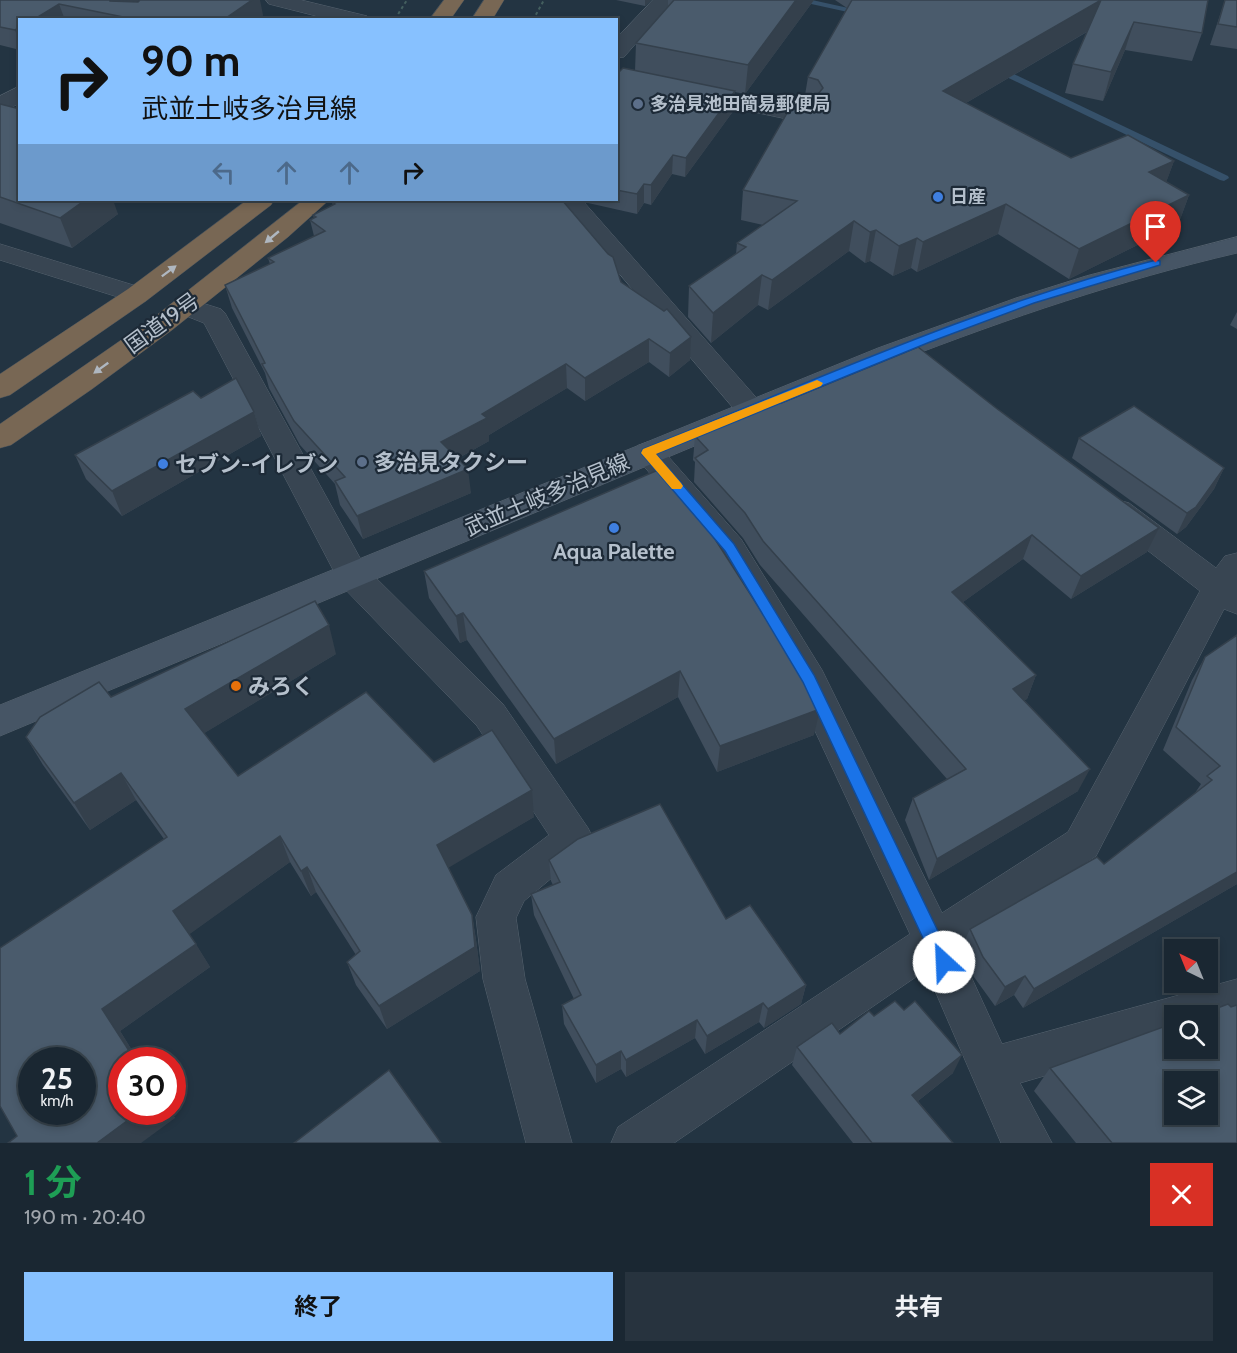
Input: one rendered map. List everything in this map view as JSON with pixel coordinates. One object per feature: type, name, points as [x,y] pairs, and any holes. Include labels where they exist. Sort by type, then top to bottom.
[{"type":"highway","points":[[440,18],[453,0]]},
{"type":"highway","points":[[482,18],[494,0]]},
{"type":"highway","name":"国道19号","points":[[0,388],[137,295],[261,201]]},
{"type":"highway","name":"国道19号","points":[[0,438],[36,415],[186,306],[316,201]]},
{"type":"main road","name":"武並土岐多治見線","points":[[0,720],[905,348],[1030,301],[1094,280],[1177,257],[1237,245]]},
{"type":"street","points":[[276,0],[352,18]]},
{"type":"street","points":[[618,50],[664,0]]},
{"type":"street","points":[[618,76],[806,116]]},
{"type":"street","points":[[0,106],[18,94]]},
{"type":"street","points":[[569,201],[751,410]]},
{"type":"street","points":[[0,252],[137,295]]},
{"type":"street","points":[[186,306],[211,315],[215,319],[353,576],[490,715],[573,840],[550,854],[510,888],[496,917],[504,980],[549,1143]]},
{"type":"street","points":[[905,348],[931,369]]},
{"type":"street","points":[[648,453],[730,548],[809,680],[934,941],[1016,1125],[1029,1143]]},
{"type":"street","points":[[634,1143],[1082,844],[1231,585],[1206,575],[1094,493]]},
{"type":"street","points":[[1218,1005],[1237,1000]]},
{"type":"street","points":[[992,1069],[1164,1020]]},
{"type":"path","points":[[396,18],[407,0]]},
{"type":"path","points":[[534,18],[544,0]]},
{"type":"building","points":[[0,0],[138,2],[140,0],[252,0],[226,18],[128,18],[59,4],[36,18],[18,18],[18,28],[15,30],[0,27]]},
{"type":"building","points":[[674,0],[796,0],[748,65],[636,43]]},
{"type":"building","points":[[852,0],[1101,0],[943,91],[1071,158],[1128,135],[1174,161],[1149,172],[1189,195],[1079,249],[1006,204],[923,242],[917,238],[899,246],[876,230],[870,232],[854,221],[772,280],[762,275],[713,313],[689,286],[746,247],[737,243],[797,201],[743,190],[798,94],[810,96],[818,94],[823,88],[818,80],[808,77]]},
{"type":"building","points":[[1101,0],[1208,0],[1202,33],[1134,22],[1111,72],[1073,64]]},
{"type":"building","points":[[1225,0],[1237,0],[1237,27],[1218,24]]},
{"type":"building","points":[[623,68],[735,91],[686,158],[673,155],[651,185],[644,184],[637,194],[618,190],[618,73]]},
{"type":"building","points":[[0,104],[18,108],[18,201],[84,201],[60,218],[0,197]]},
{"type":"building","points":[[563,201],[613,257],[621,282],[664,311],[667,309],[691,337],[670,353],[649,339],[585,378],[566,364],[482,414],[487,418],[441,442],[468,469],[357,516],[335,481],[345,477],[294,421],[262,364],[265,363],[225,285],[274,262],[268,258],[325,231],[310,220],[316,217],[313,215],[335,204],[332,202]]},
{"type":"building","points":[[918,347],[996,408],[1159,528],[1081,576],[1032,535],[952,592],[1036,675],[1013,689],[1090,769],[937,859],[913,798],[966,769],[763,541],[745,513],[695,458],[708,450],[695,436],[778,400],[781,403]]},
{"type":"building","points":[[236,378],[254,412],[112,491],[75,455],[193,391],[201,398]]},
{"type":"building","points":[[1134,406],[1224,468],[1196,507],[1187,513],[1079,438]]},
{"type":"building","points":[[665,467],[707,516],[702,519],[807,682],[820,709],[720,746],[680,671],[554,739],[463,613],[456,616],[424,571]]},
{"type":"building","points":[[315,601],[329,625],[185,709],[238,776],[366,692],[434,762],[492,730],[532,790],[437,845],[472,915],[475,947],[379,1006],[347,962],[360,951],[307,867],[301,871],[280,836],[173,911],[196,944],[102,1009],[127,1047],[108,1047],[108,1125],[121,1125],[97,1143],[8,1143],[17,1136],[0,1106],[0,948],[167,837],[121,773],[74,803],[26,737],[40,717],[99,682],[111,697]]},
{"type":"building","points":[[1237,635],[1237,872],[1034,989],[1025,976],[1005,987],[983,957],[970,929],[1097,857],[1104,864],[1212,780],[1207,776],[1220,766],[1176,727],[1205,657]]},
{"type":"building","points":[[660,804],[726,919],[750,905],[806,985],[768,1009],[763,1003],[707,1036],[697,1020],[626,1060],[621,1051],[596,1065],[562,1005],[581,995],[531,894],[560,882],[549,860],[578,839]]},
{"type":"building","points":[[895,1001],[904,1010],[915,1001],[962,1055],[912,1095],[953,1143],[872,1143],[797,1047],[832,1023],[840,1034],[869,1011],[874,1016]]},
{"type":"building","points":[[1228,1004],[1231,1007],[1237,1005],[1237,1143],[1112,1143],[1050,1068],[1164,1027],[1164,1059],[1218,1059],[1218,1008]]},
{"type":"building","points":[[389,1070],[441,1143],[294,1143]]},
{"type":"waterway","points":[[798,0],[866,13]]},
{"type":"waterway","points":[[995,68],[1224,178]]},
{"type":"slow traffic","points":[[677,486],[648,453],[817,383]]},
{"type":"place","name":"多治見池田簡易郵便局","points":[[638,104]]},
{"type":"place","name":"日産","points":[[938,197]]},
{"type":"place","name":"多治見タクシー","points":[[362,462]]},
{"type":"place","name":"セブン-イレブン","points":[[163,464]]},
{"type":"place","name":"Aqua Palette","points":[[614,528]]},
{"type":"place","name":"みろく","points":[[236,686]]},
{"type":"route","points":[[944,962],[809,680],[730,548],[648,453],[883,357],[1030,301],[1156,263]]}]
